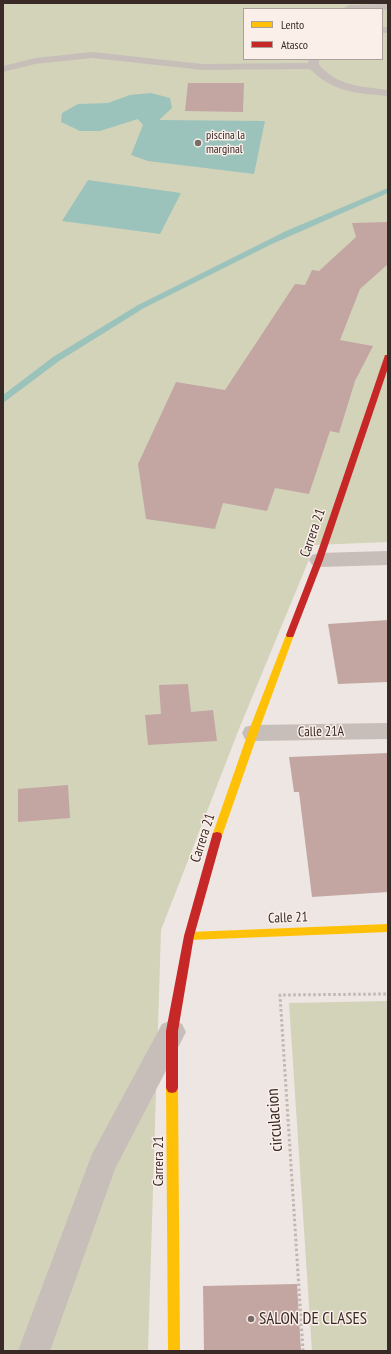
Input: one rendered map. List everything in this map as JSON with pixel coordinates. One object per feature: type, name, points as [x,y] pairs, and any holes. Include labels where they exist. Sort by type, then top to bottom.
[{"type":"street","name":"Carrera 21","points":[[174,1351],[172,1030],[189,936],[212,850],[253,733],[319,560],[388,357]]},
{"type":"street","points":[[319,560],[388,558]]},
{"type":"street","name":"Calle 21A","points":[[253,733],[388,731]]},
{"type":"street","name":"Calle 21","points":[[189,936],[388,928]]},
{"type":"street","points":[[34,1351],[102,1164],[172,1030]]},
{"type":"lane","points":[[349,7],[388,6]]},
{"type":"lane","points":[[3,69],[35,61],[92,55],[203,67],[314,62],[325,78],[346,88],[388,93]]},
{"type":"path","name":"circulacion","points":[[303,1351],[280,996],[388,994]]},
{"type":"green space","points":[[3,3],[388,3],[388,542],[315,545],[239,729],[161,930],[148,1351],[3,1351]]},
{"type":"green space","points":[[388,1001],[388,1351],[312,1351],[289,1003]]},
{"type":"water","name":"piscina la marginal","points":[[151,93],[170,98],[172,108],[159,120],[265,121],[254,174],[148,161],[131,155],[143,125],[138,119],[100,131],[80,131],[61,122],[62,113],[78,104],[108,103],[130,95]]},
{"type":"water","points":[[88,180],[181,193],[160,234],[62,221]]},
{"type":"building","points":[[188,83],[244,83],[243,112],[185,111]]},
{"type":"building","points":[[388,222],[388,264],[360,289],[340,340],[373,346],[355,381],[339,433],[330,431],[309,494],[275,488],[267,511],[223,503],[215,529],[146,519],[138,464],[176,382],[225,390],[295,284],[305,285],[312,270],[319,271],[356,237],[352,223]]},
{"type":"building","points":[[388,620],[388,682],[338,684],[328,624]]},
{"type":"building","points":[[188,684],[191,712],[213,710],[217,741],[148,745],[145,715],[161,714],[159,685]]},
{"type":"building","points":[[388,753],[388,892],[312,897],[299,792],[294,792],[289,757]]},
{"type":"building","points":[[68,785],[70,818],[18,822],[18,789]]},
{"type":"building","name":"SALON DE CLASES","points":[[297,1284],[301,1351],[204,1351],[203,1286]]},
{"type":"waterway","points":[[3,400],[83,340],[141,307],[269,242],[388,190]]},
{"type":"traffic: slow","points":[[217,836],[253,733],[290,635]]},
{"type":"traffic: slow","points":[[189,936],[388,928]]},
{"type":"traffic: slow","points":[[172,1088],[174,1351]]},
{"type":"traffic: jam","points":[[290,635],[319,560],[388,357]]},
{"type":"traffic: jam","points":[[172,1088],[172,1031],[189,936],[217,836]]},
{"type":"place","name":"piscina la marginal","points":[[198,143]]},
{"type":"place","name":"SALON DE CLASES","points":[[251,1319]]}]
